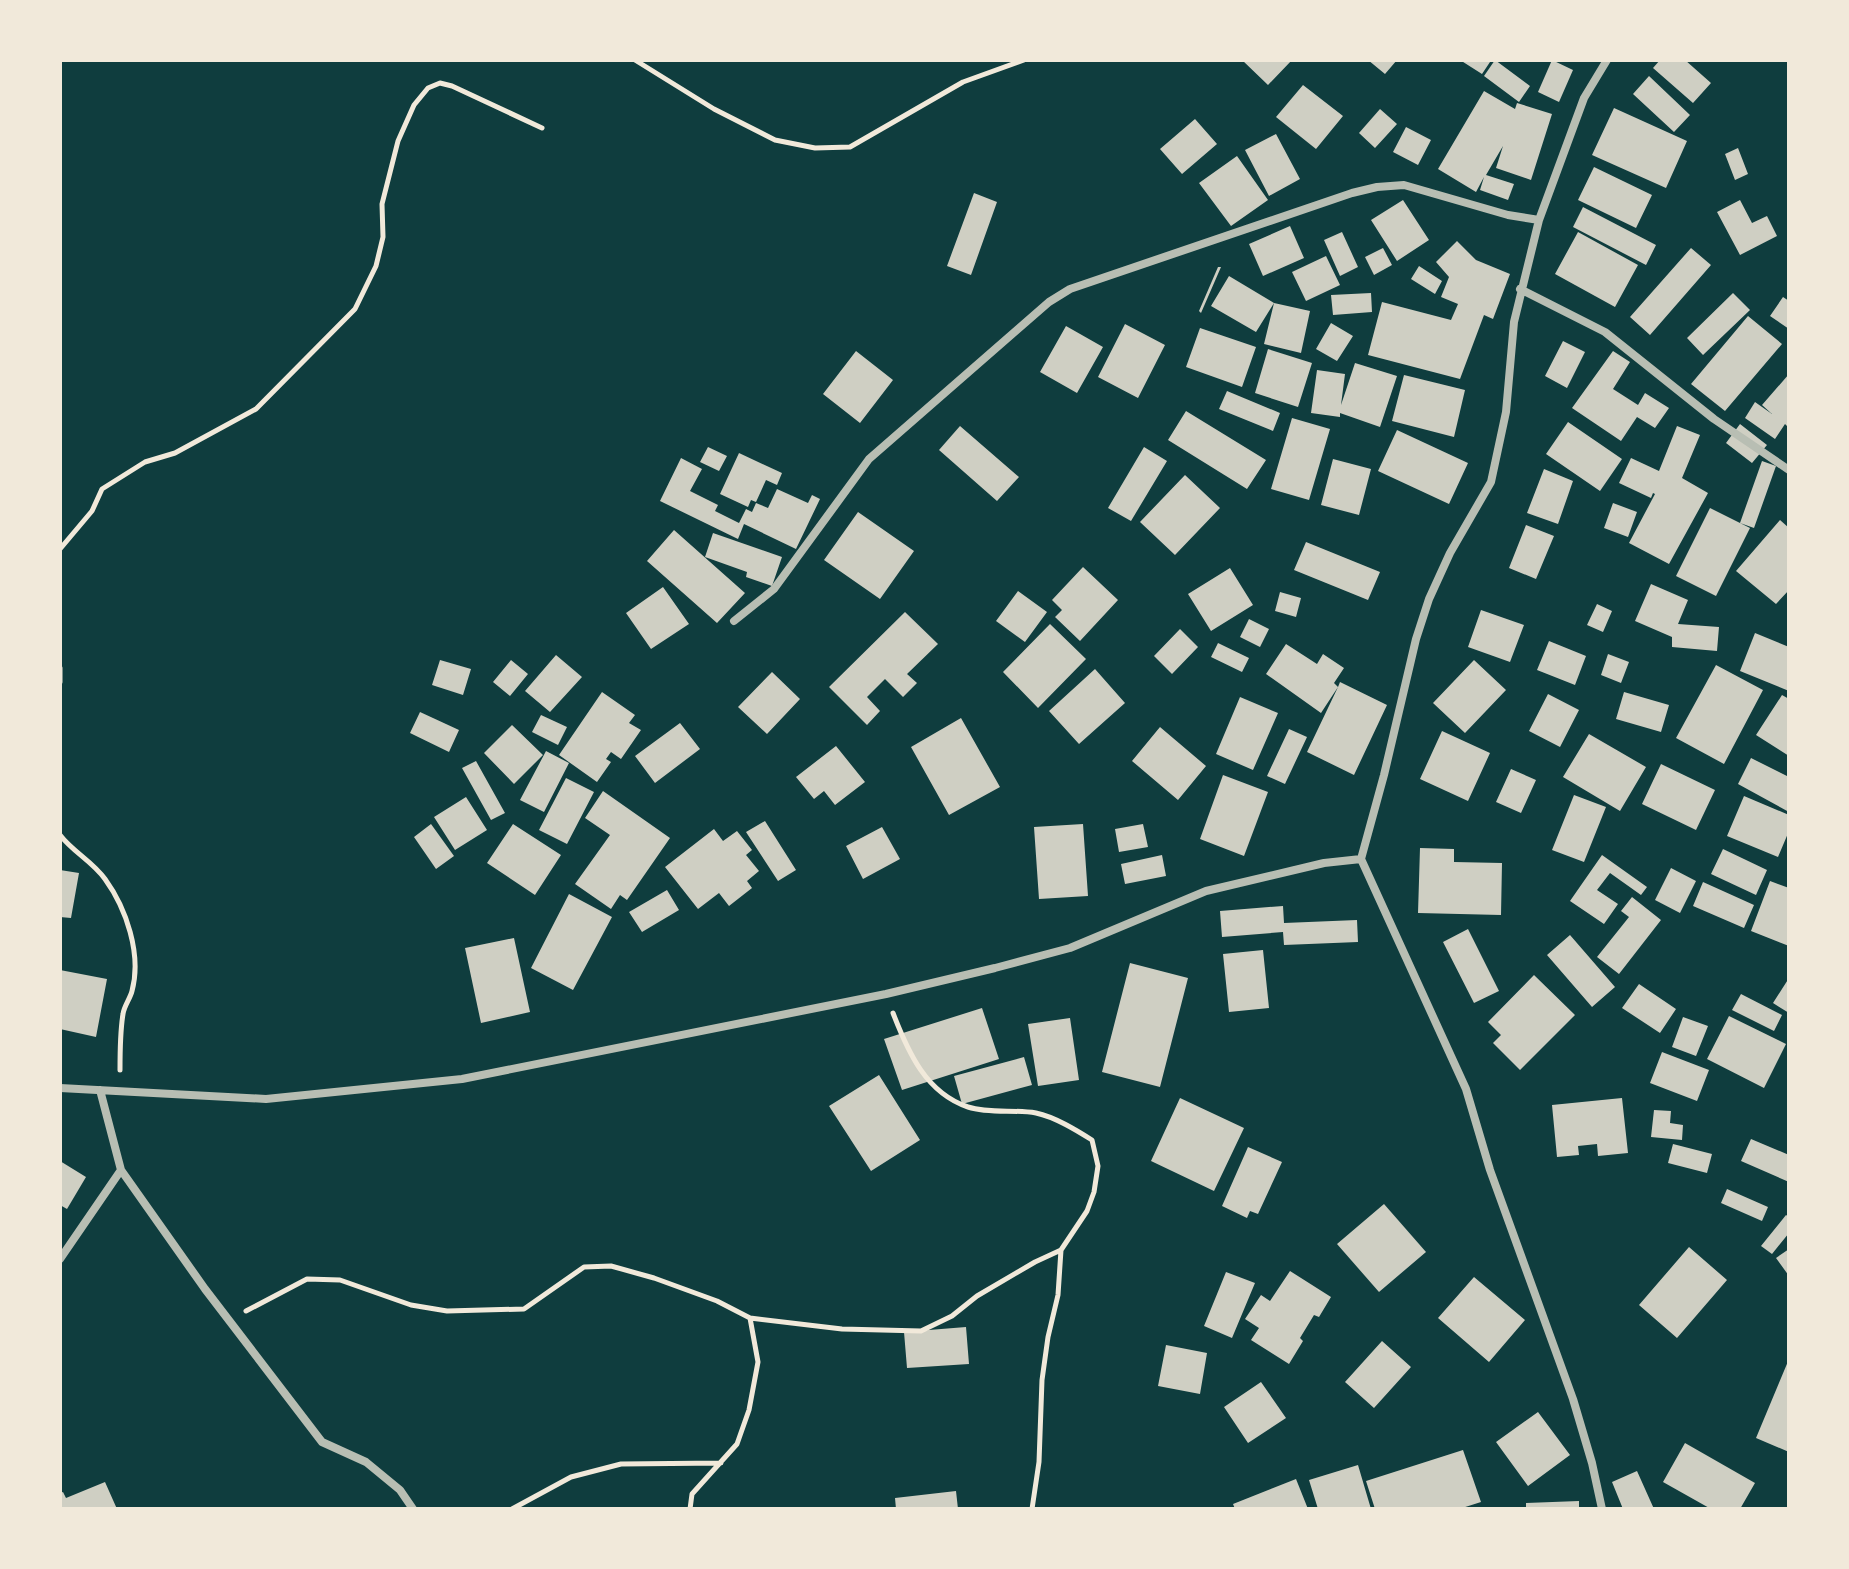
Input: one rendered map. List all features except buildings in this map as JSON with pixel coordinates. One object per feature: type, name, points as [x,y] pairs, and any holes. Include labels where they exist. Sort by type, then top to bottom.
[{"type":"street","points":[[1602,1509],[1573,1399],[1490,1170],[1466,1089],[1361,859],[1416,639],[1429,599],[1450,553],[1491,482],[1506,412],[1520,289],[1539,220],[1584,98],[1607,60]]},
{"type":"street","points":[[734,621],[774,589],[869,459],[1049,302],[1070,289],[1377,187],[1404,185],[1508,215],[1539,220]]},
{"type":"street","points":[[1520,289],[1605,332],[1714,419],[1789,470]]},
{"type":"street","points":[[60,1088],[266,1099],[462,1079],[886,994],[1070,948],[1206,891],[1324,863],[1361,859]]},
{"type":"street","points":[[100,1090],[121,1170],[229,1320],[322,1442],[366,1462],[400,1490],[413,1509]]},
{"type":"street","points":[[60,1259],[121,1170]]},
{"type":"path","points":[[635,60],[714,109],[775,140],[815,148],[850,147],[963,82],[1024,60]]},
{"type":"path","points":[[60,549],[92,511],[102,489],[145,462],[175,453],[256,409],[355,309],[376,266],[383,237],[382,204],[398,141],[414,105],[428,88],[440,83],[452,86],[542,128]]},
{"type":"path","points":[[60,668],[60,682]]},
{"type":"path","points":[[60,835],[107,881],[126,918],[135,974],[132,992],[123,1010],[120,1091]]},
{"type":"path","points":[[886,994],[918,1070],[942,1093],[968,1107],[1038,1114],[1092,1140],[1098,1166],[1094,1192],[1087,1211],[1061,1250],[1058,1295],[1042,1380],[1039,1462],[1032,1509]]},
{"type":"path","points":[[229,1320],[307,1279],[340,1280],[411,1305],[447,1311],[524,1309],[584,1267],[611,1266],[667,1282],[717,1301],[750,1318],[842,1329],[921,1331],[952,1316],[977,1296],[1035,1262],[1061,1250]]},
{"type":"path","points":[[690,1509],[692,1494],[737,1444],[758,1362],[750,1318]]},
{"type":"path","points":[[512,1509],[571,1477],[621,1464],[721,1463]]}]
